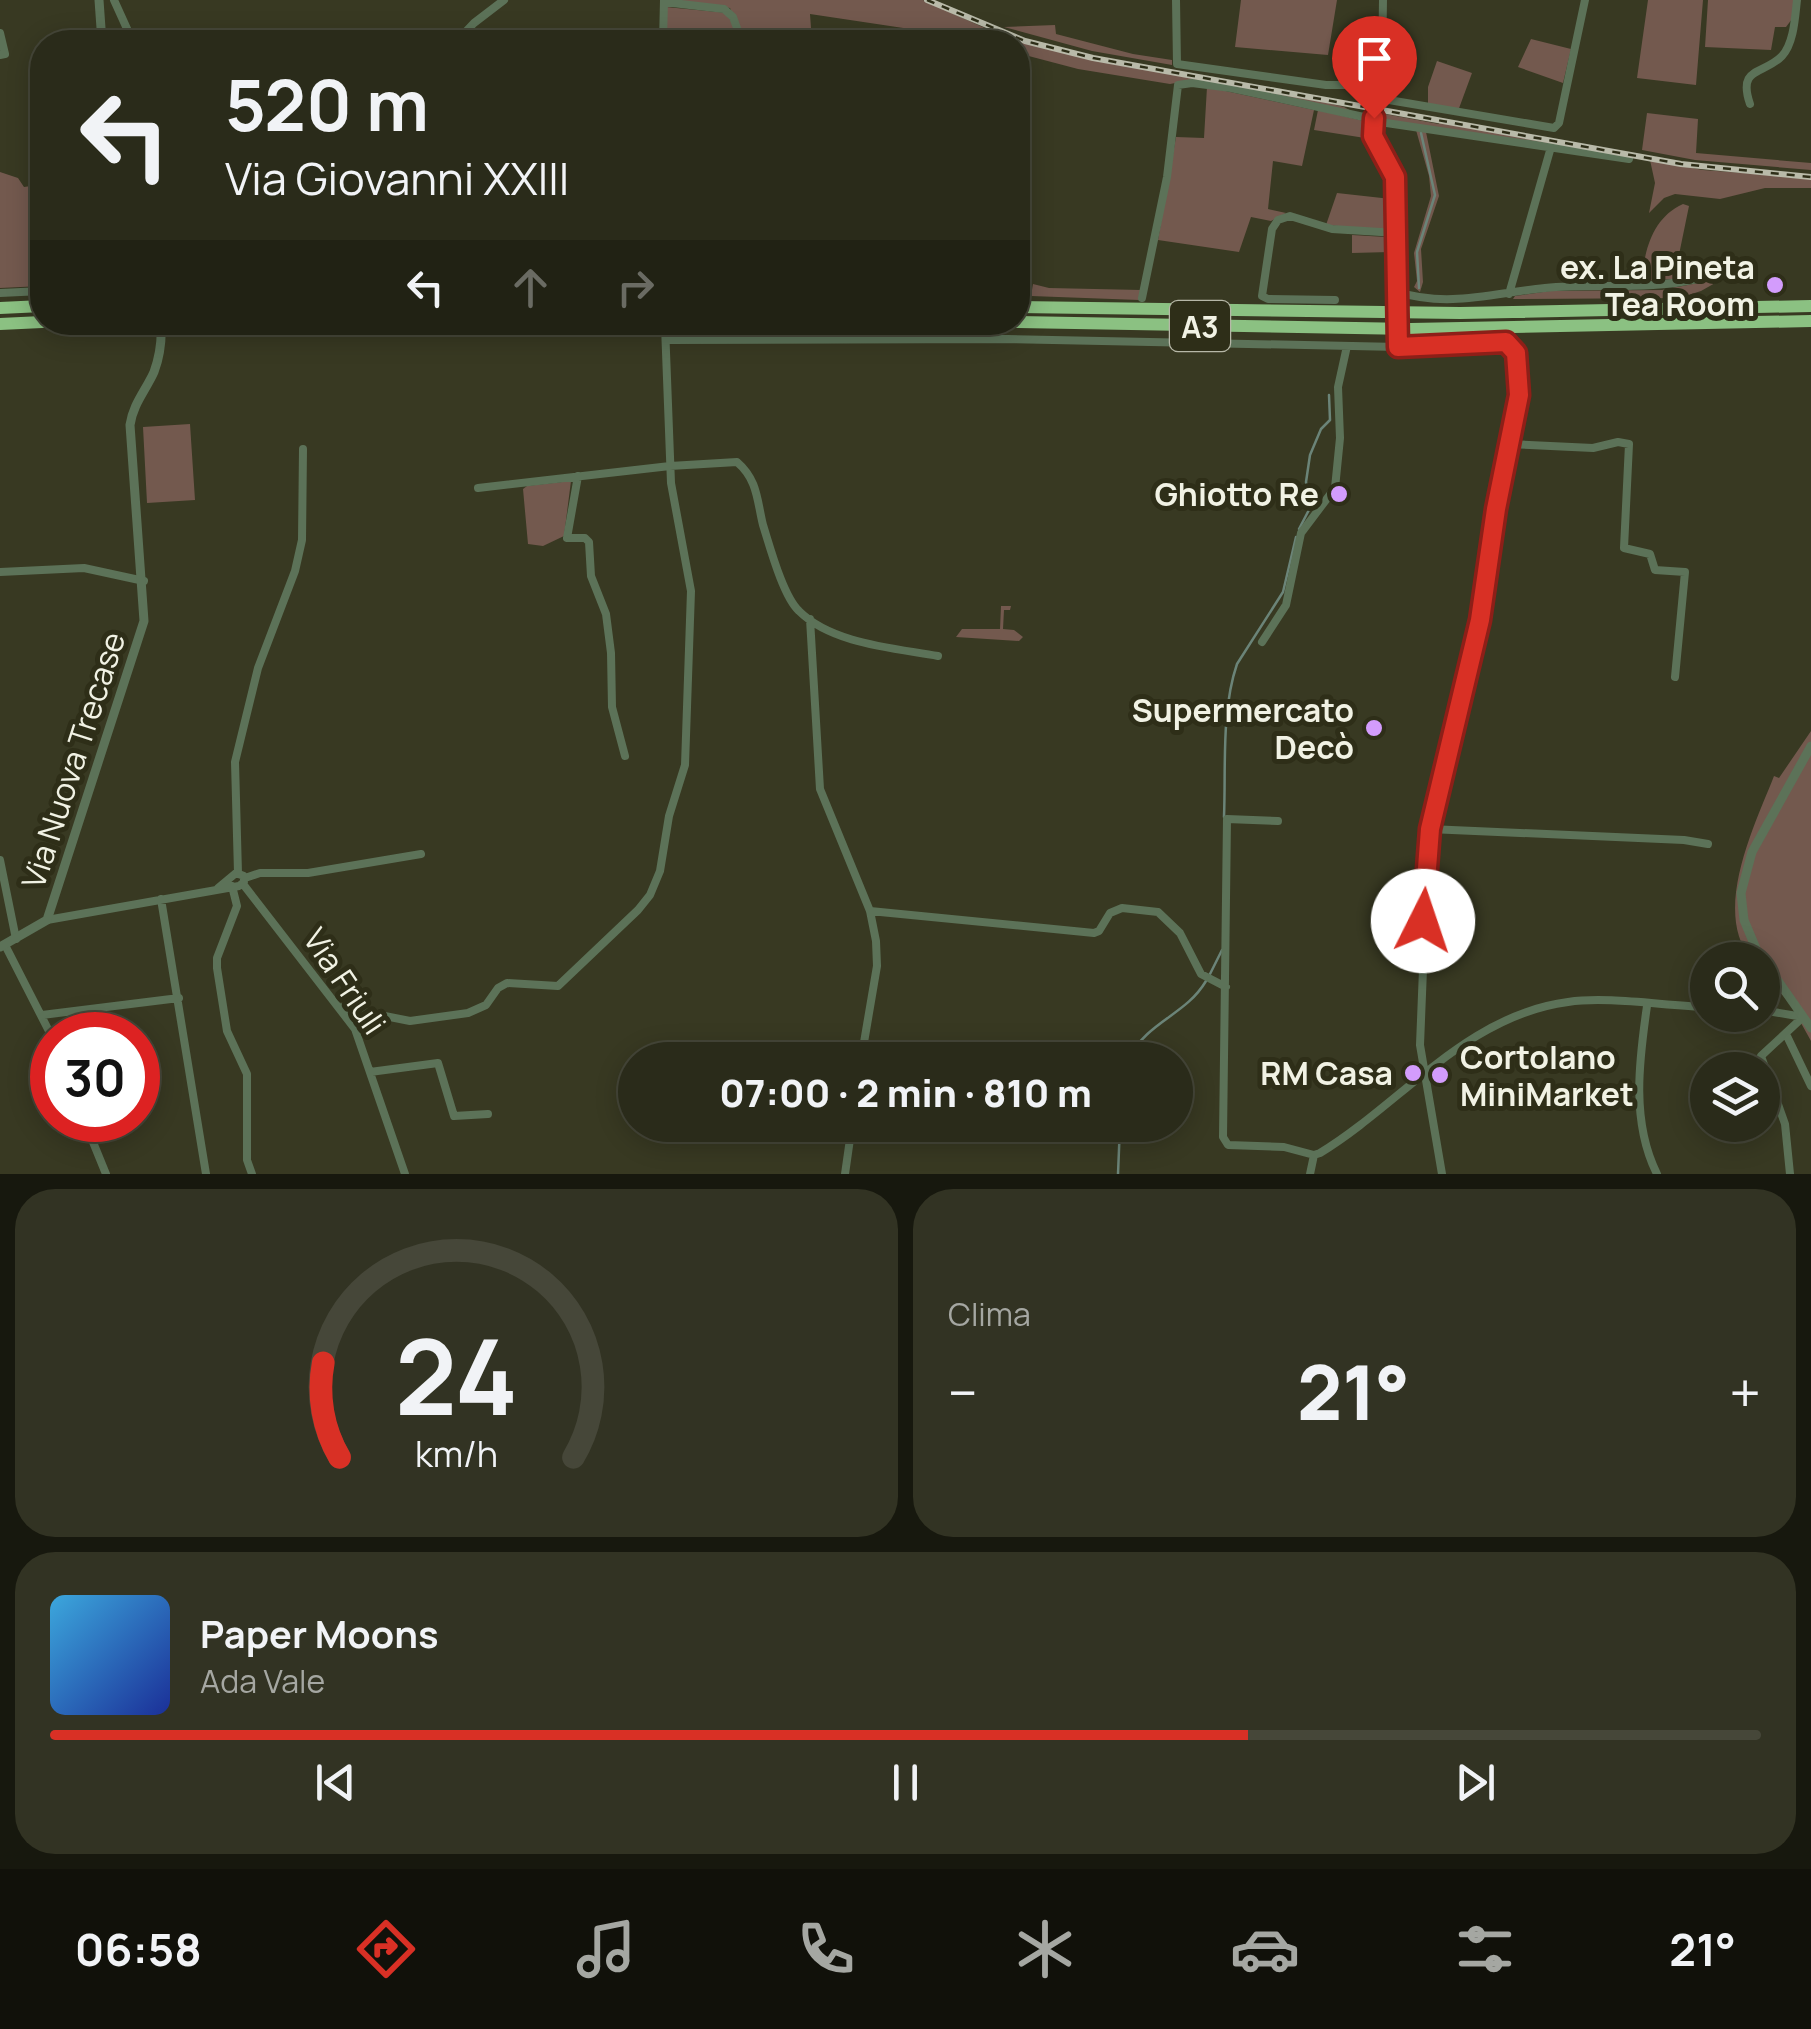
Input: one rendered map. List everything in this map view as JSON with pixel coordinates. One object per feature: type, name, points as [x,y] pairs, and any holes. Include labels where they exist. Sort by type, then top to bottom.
[{"type":"highway","name":"A3","points":[[1030,307],[1408,313],[1811,306]]},
{"type":"highway","points":[[0,308],[30,307]]},
{"type":"highway","name":"A3","points":[[1030,322],[1410,329],[1811,321]]},
{"type":"highway","points":[[0,324],[30,323]]},
{"type":"street","points":[[99,0],[101,30]]},
{"type":"street","points":[[114,0],[128,30]]},
{"type":"street","points":[[467,30],[504,0]]},
{"type":"street","points":[[1176,0],[1177,64],[1326,85],[1380,85]]},
{"type":"street","points":[[1383,0],[1380,85],[1373,136],[1394,171],[1398,347]]},
{"type":"street","points":[[1378,98],[1554,128],[1586,0]]},
{"type":"street","points":[[1750,104],[1747,82],[1753,72],[1782,56],[1790,42],[1796,0]]},
{"type":"street","points":[[664,30],[664,1],[730,12],[737,30]]},
{"type":"street","points":[[0,32],[5,54],[0,55]]},
{"type":"street","points":[[1142,298],[1167,176],[1178,85],[1232,88],[1373,120],[1629,159]]},
{"type":"street","points":[[1509,294],[1551,147]]},
{"type":"street","points":[[1335,300],[1262,296],[1272,229],[1278,220],[1290,216],[1332,229],[1397,233]]},
{"type":"street","points":[[1398,292],[1424,300],[1480,299],[1547,288],[1669,285],[1701,278]]},
{"type":"street","points":[[0,294],[30,292]]},
{"type":"street","name":"Via Nuova Trecase","points":[[48,920],[144,621],[130,424],[134,408],[154,372],[160,335]]},
{"type":"street","points":[[340,1007],[410,1021],[479,1010],[506,983],[558,986],[650,895],[660,871],[669,816],[685,766],[688,724],[690,592],[670,466],[666,335]]},
{"type":"street","points":[[666,340],[949,339],[1398,347],[1506,342],[1512,346],[1519,395],[1480,620],[1430,829],[1419,1015],[1424,1076],[1442,1174]]},
{"type":"street","points":[[1262,642],[1286,605],[1302,533],[1335,488],[1340,438],[1338,387],[1347,346]]},
{"type":"street","points":[[1509,444],[1593,448],[1618,442],[1628,444],[1624,548],[1650,554],[1655,570],[1685,572],[1675,676]]},
{"type":"street","points":[[252,1174],[247,1160],[247,1074],[227,1032],[216,958],[237,906],[235,762],[258,668],[302,540],[303,449]]},
{"type":"street","points":[[478,488],[732,461],[742,466],[757,488],[764,528],[791,600],[810,619],[841,636],[938,656]]},
{"type":"street","points":[[578,476],[567,538],[585,538],[589,542],[591,576],[606,614],[612,653],[612,707],[625,756]]},
{"type":"street","points":[[0,572],[84,568],[144,581]]},
{"type":"street","points":[[810,619],[820,789],[870,912],[877,966],[864,1042]]},
{"type":"street","points":[[1811,746],[1752,852],[1740,893],[1744,920],[1757,951],[1811,1028]]},
{"type":"street","points":[[1278,821],[1228,819],[1223,1139],[1231,1145],[1284,1147],[1314,1155],[1337,1143],[1482,1030],[1531,1011],[1570,1002],[1690,1007]]},
{"type":"street","points":[[1430,829],[1708,844]]},
{"type":"street","name":"Via Nuova Trecase","points":[[40,1012],[2,946],[48,920],[218,888],[260,872],[297,874],[422,854]]},
{"type":"street","points":[[0,860],[16,939]]},
{"type":"street","name":"Via Friuli","points":[[237,881],[355,1029],[405,1174]]},
{"type":"street","points":[[162,898],[206,1174]]},
{"type":"street","points":[[870,912],[1094,933],[1110,913],[1122,908],[1158,912],[1180,932],[1207,979],[1226,987]]},
{"type":"street","points":[[66,1012],[178,998]]},
{"type":"street","points":[[1647,1006],[1640,1062],[1640,1115],[1657,1174]]},
{"type":"street","points":[[1780,1013],[1803,1017]]},
{"type":"street","points":[[1790,1174],[1785,1124],[1762,1056],[1803,1017]]},
{"type":"street","points":[[1786,1034],[1811,1086]]},
{"type":"street","points":[[370,1072],[438,1063],[454,1116],[488,1114]]},
{"type":"street","points":[[93,1142],[106,1174]]},
{"type":"street","points":[[845,1174],[850,1142]]},
{"type":"street","points":[[1310,1174],[1314,1155]]},
{"type":"shaded area","points":[[667,0],[923,0],[990,30],[917,30],[810,14],[811,30],[740,30],[730,8]]},
{"type":"shaded area","points":[[1241,0],[1337,0],[1328,55],[1235,47]]},
{"type":"shaded area","points":[[1648,0],[1703,0],[1696,85],[1637,78]]},
{"type":"shaded area","points":[[1708,0],[1795,0],[1792,19],[1786,27],[1775,27],[1771,50],[1705,47]]},
{"type":"shaded area","points":[[666,7],[728,13],[735,30],[665,30]]},
{"type":"shaded area","points":[[1055,25],[1056,34],[1172,60],[1172,65],[1092,51],[1030,34],[1030,30],[1004,27]]},
{"type":"shaded area","points":[[1531,39],[1571,49],[1563,83],[1518,67]]},
{"type":"shaded area","points":[[1030,43],[1300,96],[1355,113],[1191,80],[1170,84],[1078,69],[1030,56]]},
{"type":"shaded area","points":[[1437,61],[1472,73],[1458,111],[1428,105],[1428,87]]},
{"type":"shaded area","points":[[1207,87],[1314,110],[1302,166],[1273,161],[1268,209],[1286,213],[1271,221],[1251,217],[1239,252],[1158,240],[1176,137],[1204,138]]},
{"type":"shaded area","points":[[1318,110],[1364,121],[1365,138],[1314,130]]},
{"type":"shaded area","points":[[1380,113],[1439,124],[1440,121],[1571,147],[1379,120]]},
{"type":"shaded area","points":[[1647,113],[1698,119],[1696,153],[1811,163],[1811,170],[1695,160],[1642,150]]},
{"type":"shaded area","points":[[1416,130],[1426,132],[1439,196],[1421,249],[1420,292],[1414,287],[1414,253],[1431,196]]},
{"type":"shaded area","points":[[1650,160],[1703,170],[1811,178],[1811,188],[1765,188],[1720,199],[1675,194],[1664,198],[1649,213],[1655,183]]},
{"type":"shaded area","points":[[0,172],[18,178],[24,187],[30,186],[30,287],[0,288]]},
{"type":"shaded area","points":[[1337,193],[1391,199],[1390,225],[1386,230],[1326,225]]},
{"type":"shaded area","points":[[1683,204],[1689,206],[1674,279],[1641,281],[1657,226]]},
{"type":"shaded area","points":[[1352,235],[1386,237],[1390,252],[1352,253]]},
{"type":"shaded area","points":[[1724,278],[1679,298],[1513,299],[1550,291],[1662,290]]},
{"type":"shaded area","points":[[1033,284],[1049,288],[1141,290],[1139,300],[1031,296]]},
{"type":"shaded area","points":[[190,424],[195,500],[147,503],[143,427]]},
{"type":"shaded area","points":[[571,481],[564,536],[543,546],[528,544],[523,489]]},
{"type":"shaded area","points":[[1001,606],[1011,606],[1004,610],[1003,629],[1014,630],[1023,637],[1019,641],[956,637],[962,629],[1000,629]]},
{"type":"shaded area","points":[[1811,731],[1811,1041],[1780,992],[1780,942],[1741,942],[1735,918],[1740,868],[1774,776],[1779,778]]},
{"type":"waterway","points":[[1419,288],[1417,252],[1435,195],[1421,133]]},
{"type":"waterway","points":[[1299,529],[1310,508],[1306,482],[1310,455],[1321,429],[1330,420],[1329,395]]},
{"type":"waterway","points":[[1224,817],[1226,720],[1232,682],[1237,664],[1283,592],[1296,537]]},
{"type":"waterway","points":[[1210,974],[1222,950]]},
{"type":"waterway","points":[[1140,1042],[1198,993],[1206,981]]},
{"type":"waterway","points":[[1118,1174],[1119,1142]]},
{"type":"railway","points":[[927,0],[999,30]]},
{"type":"railway","points":[[1030,42],[1093,58],[1681,164],[1811,177]]},
{"type":"place","name":"ex. La Pineta Tea Room","points":[[1775,285]]},
{"type":"place","name":"Ghiotto Re","points":[[1339,494]]},
{"type":"place","name":"Supermercato Decò","points":[[1374,728]]},
{"type":"place","name":"RM Casa","points":[[1413,1073]]},
{"type":"place","name":"Cortolano MiniMarket","points":[[1440,1075]]},
{"type":"route","points":[[1374,118],[1373,136],[1395,177],[1398,347],[1506,342],[1516,353],[1518,374],[1519,395],[1496,509],[1480,620],[1430,829],[1423,921]]}]
